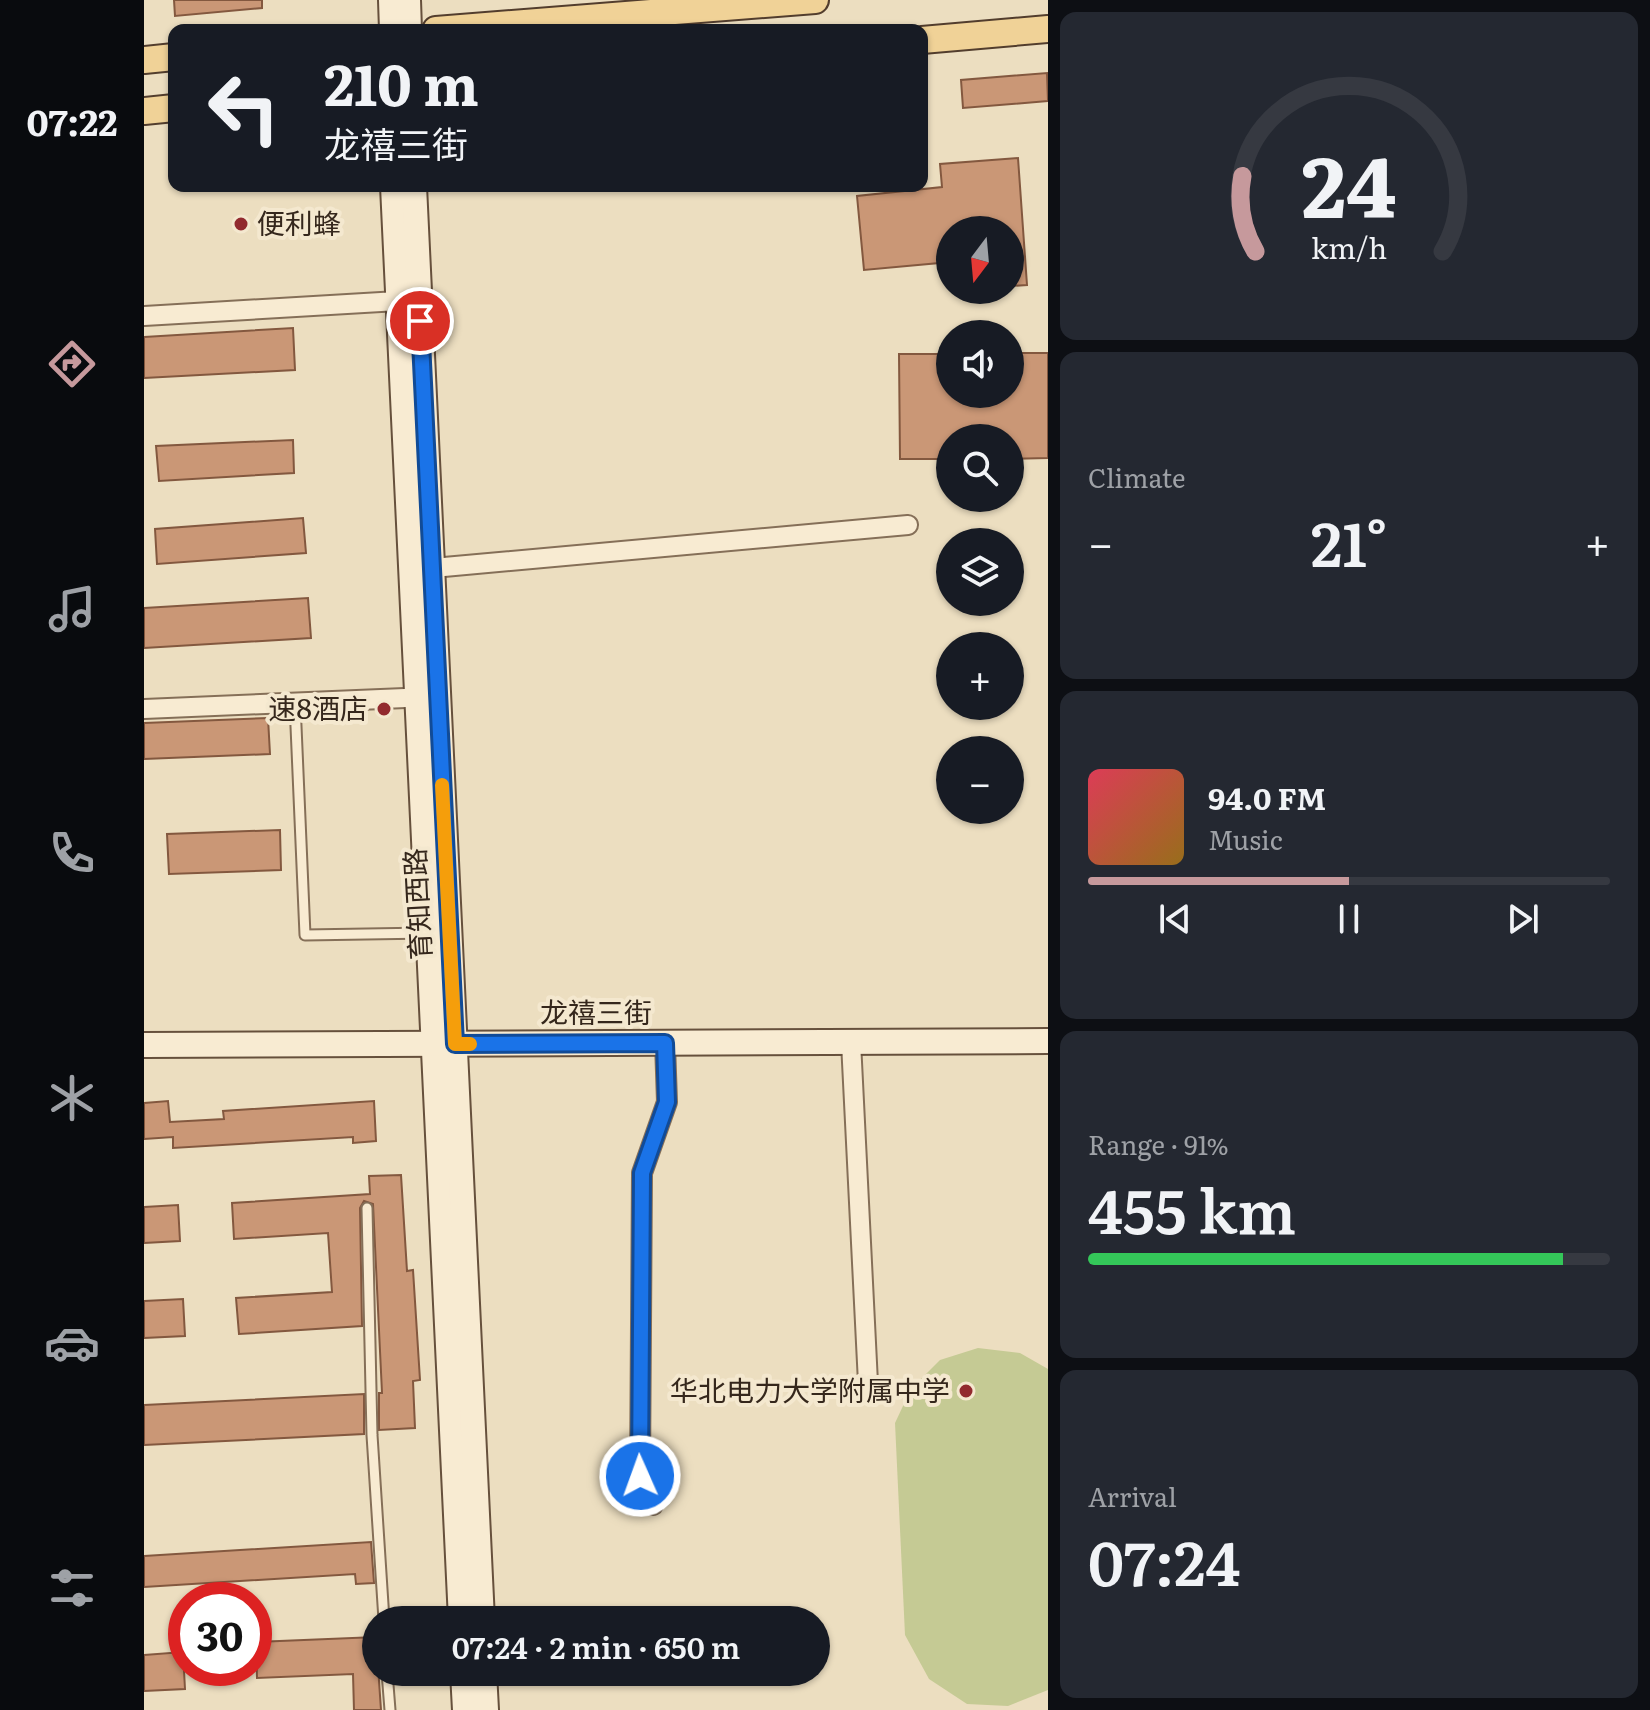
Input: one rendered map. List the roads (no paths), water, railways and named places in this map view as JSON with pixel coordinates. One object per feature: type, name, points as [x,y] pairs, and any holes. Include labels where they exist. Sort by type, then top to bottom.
[{"type":"main road","points":[[519,24],[815,0]]},
{"type":"main road","points":[[928,39],[1048,29]]},
{"type":"main road","points":[[144,60],[168,58]]},
{"type":"main road","points":[[144,111],[168,109]]},
{"type":"street","points":[[391,0],[392,24]]},
{"type":"street","points":[[408,0],[409,24]]},
{"type":"street","name":"育知西路","points":[[393,192],[398,301],[422,569]]},
{"type":"street","name":"育知西路","points":[[414,192],[422,569],[444,1044],[461,1606]]},
{"type":"street","points":[[144,316],[398,301]]},
{"type":"street","points":[[422,569],[908,525]]},
{"type":"street","points":[[144,709],[428,697]]},
{"type":"street","name":"育知西路","points":[[428,697],[428,933],[444,1044],[481,1606]]},
{"type":"street","name":"龙禧三街","points":[[144,1045],[1048,1041]]},
{"type":"street","points":[[851,1042],[868,1383]]},
{"type":"street","points":[[653,1505],[640,1476],[642,1173],[667,1102],[665,1043]]},
{"type":"street","points":[[464,1686],[465,1710]]},
{"type":"street","points":[[485,1686],[486,1710]]},
{"type":"lane","points":[[295,703],[305,935],[428,933]]},
{"type":"lane","points":[[367,1208],[372,1435],[383,1606]]},
{"type":"lane","points":[[388,1686],[390,1710]]},
{"type":"place","name":"便利蜂","points":[[241,224]]},
{"type":"place","name":"速8酒店","points":[[384,709]]},
{"type":"place","name":"华北电力大学附属中学","points":[[966,1391]]}]
